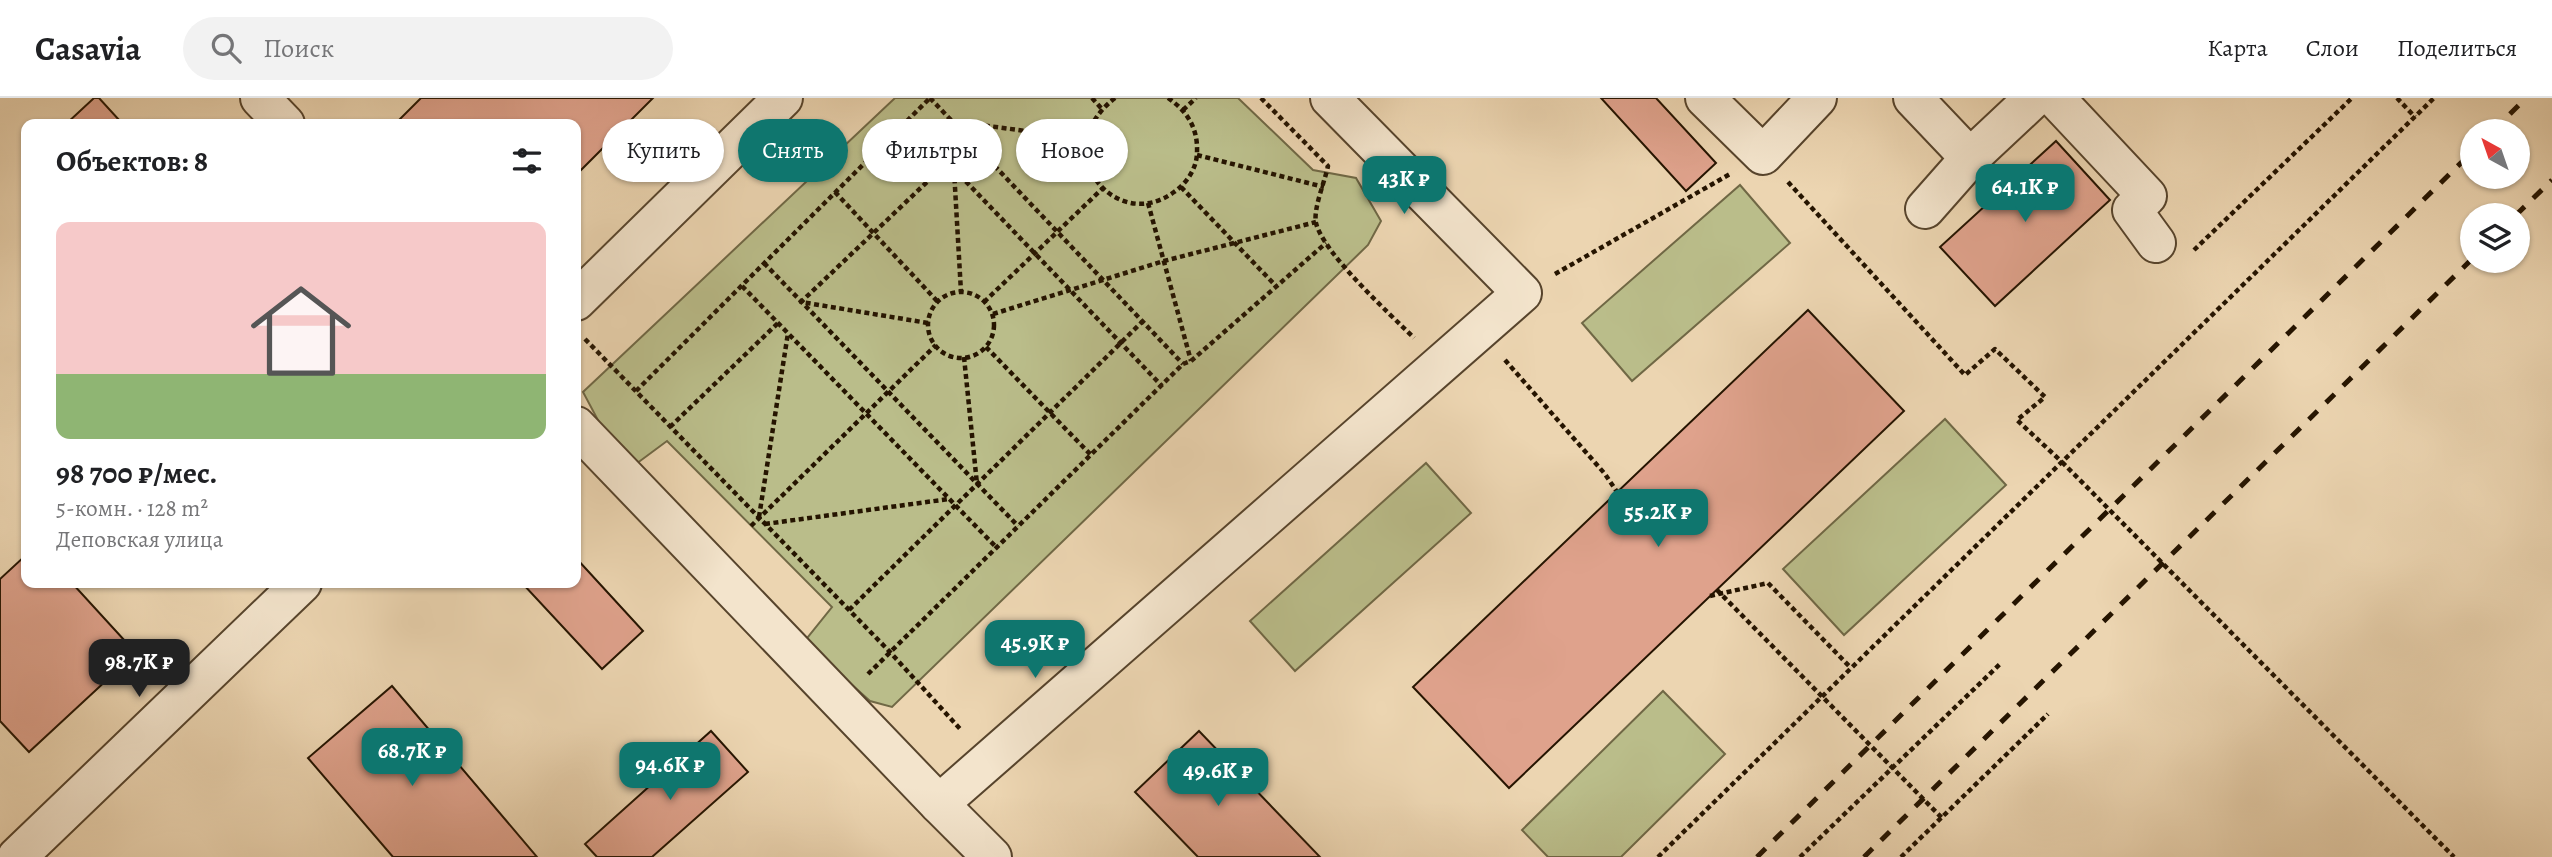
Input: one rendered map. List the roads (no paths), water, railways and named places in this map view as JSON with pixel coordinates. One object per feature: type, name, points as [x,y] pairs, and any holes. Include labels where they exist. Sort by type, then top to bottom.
[{"type":"street","points":[[260,98],[280,119]]},
{"type":"street","points":[[581,296],[783,98]]},
{"type":"street","points":[[939,804],[1522,293],[1329,98]]},
{"type":"street","points":[[1705,98],[1763,155],[1817,98]]},
{"type":"street","points":[[1913,98],[1970,158]]},
{"type":"street","points":[[1925,209],[1970,158],[2035,98]]},
{"type":"street","points":[[2054,98],[2147,195],[2132,210],[2156,243]]},
{"type":"street","points":[[581,431],[992,857]]},
{"type":"street","points":[[17,857],[297,588]]},
{"type":"railway","points":[[2505,119],[2526,98]]},
{"type":"railway","points":[[1757,857],[2460,164]]},
{"type":"railway","points":[[2528,203],[2552,180]]},
{"type":"railway","points":[[1864,857],[2460,271]]}]
